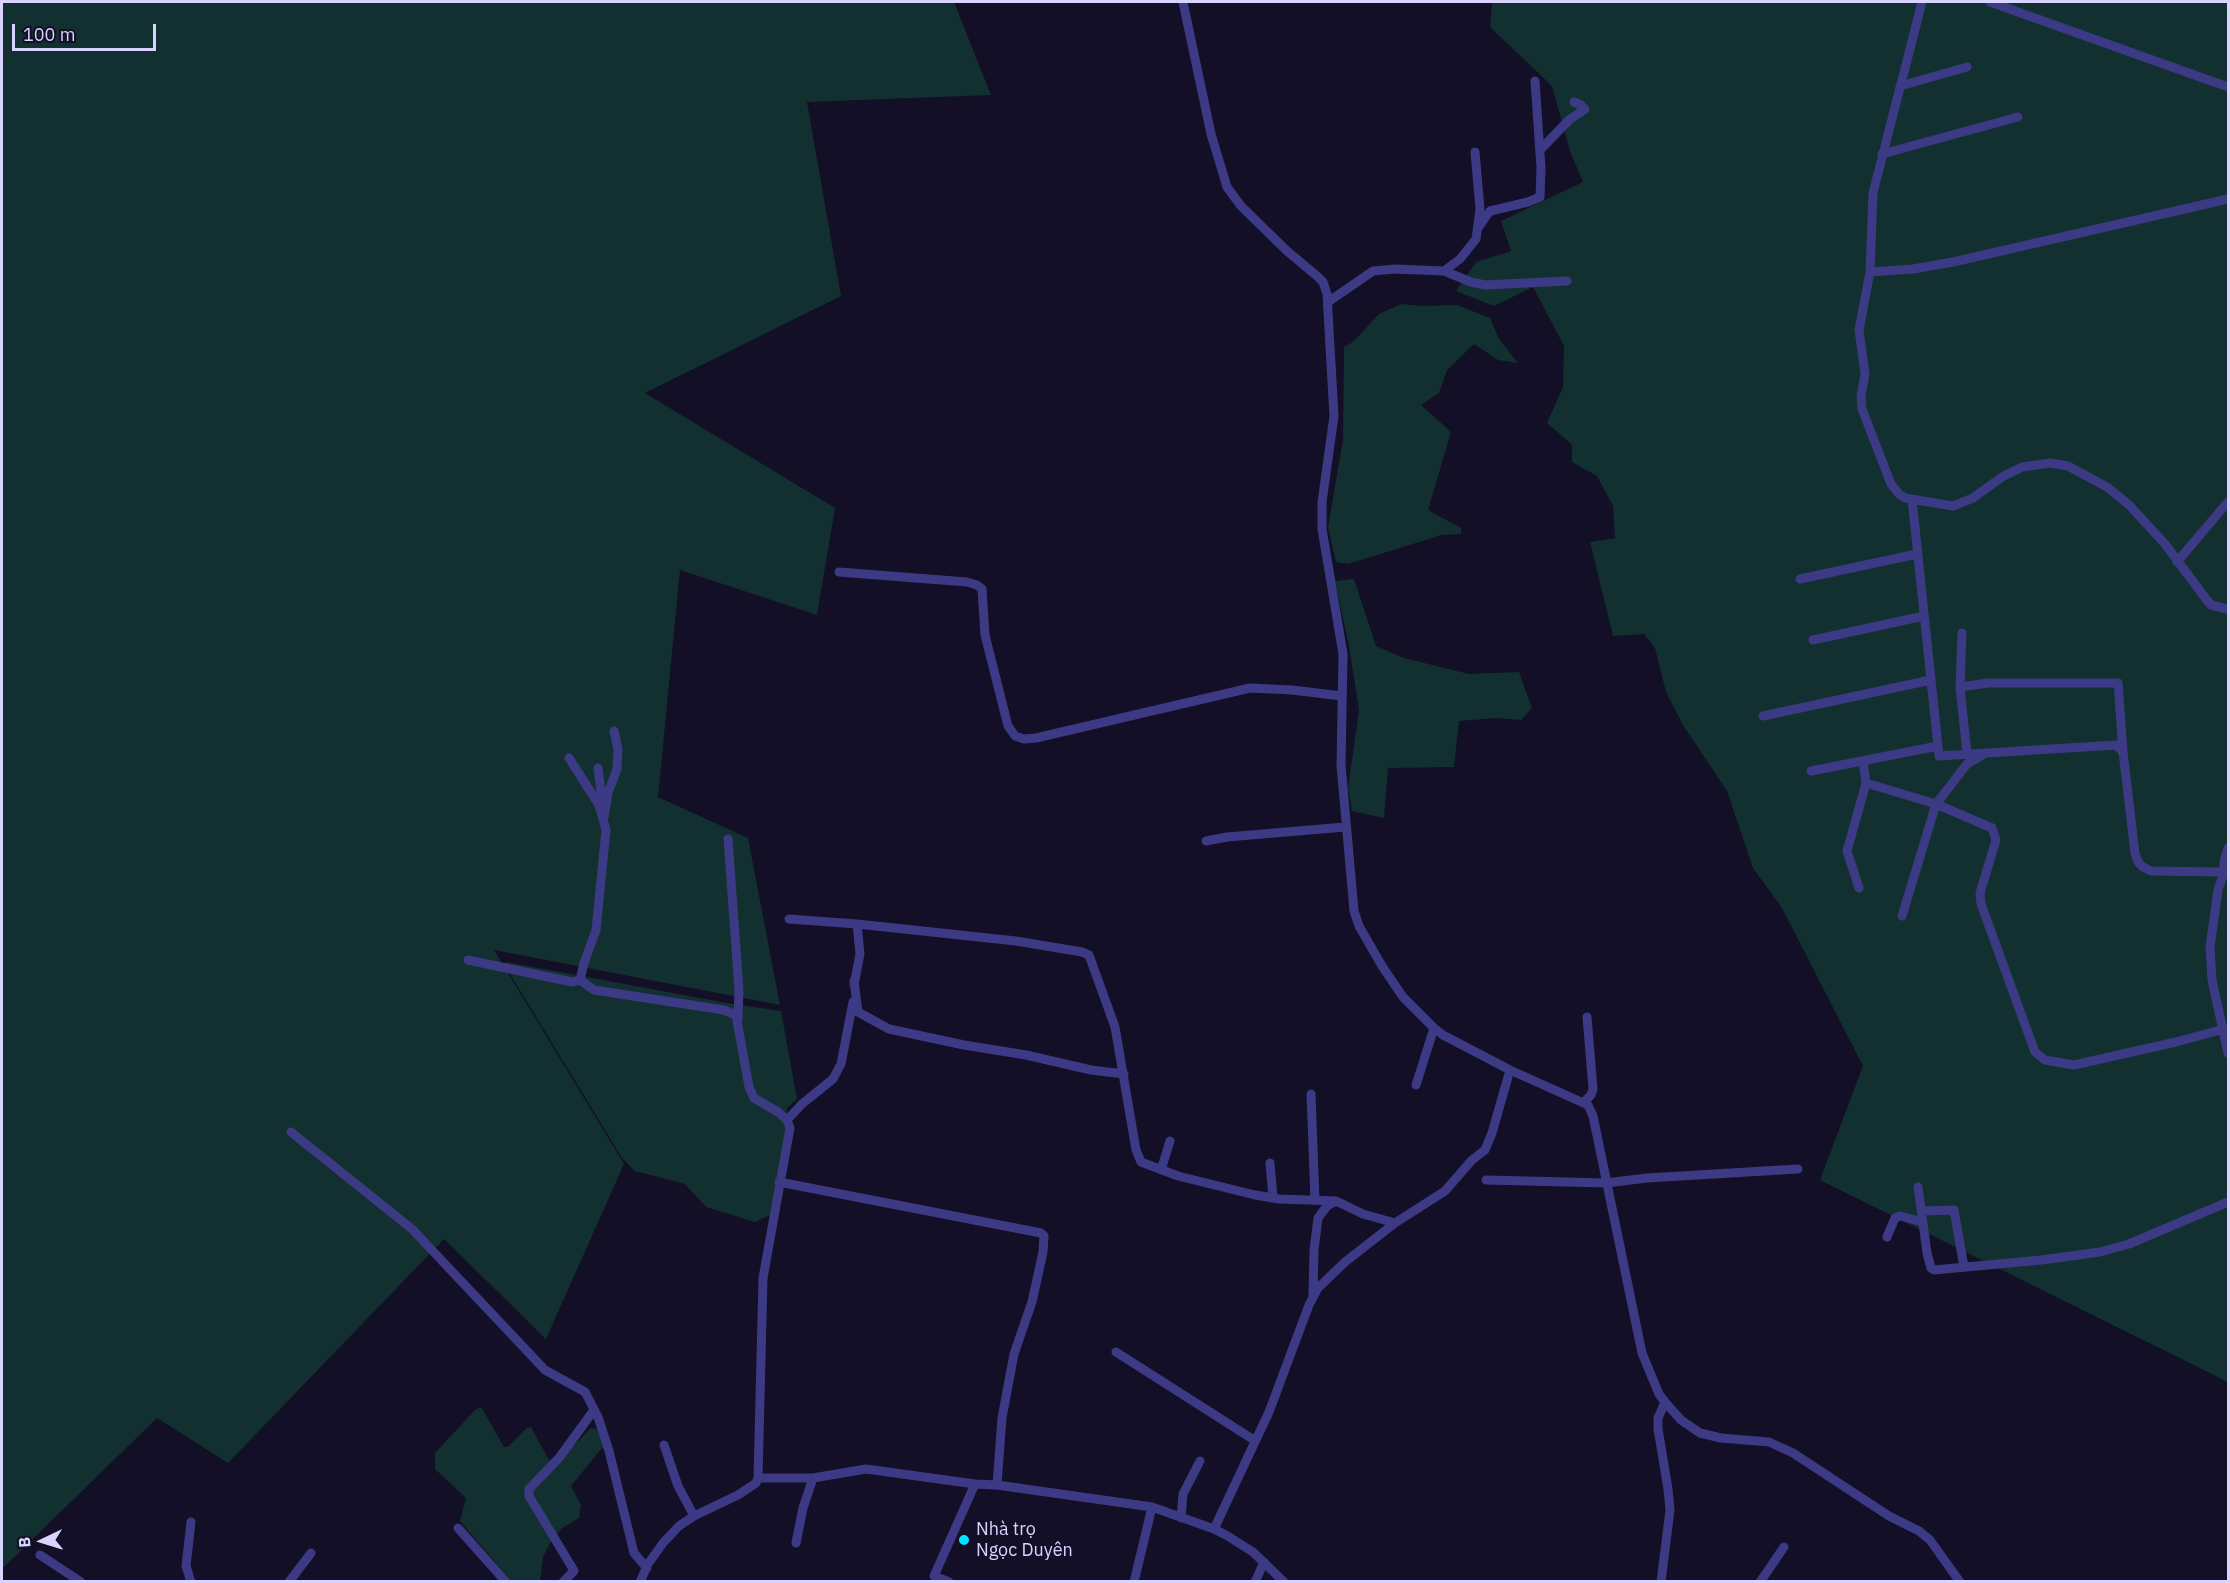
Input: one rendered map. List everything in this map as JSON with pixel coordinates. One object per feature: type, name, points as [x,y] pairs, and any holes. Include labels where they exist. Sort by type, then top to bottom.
[{"type":"street","points":[[1183,2],[1211,134],[1227,187],[1241,206],[1323,282],[1328,302],[1334,416],[1322,502],[1322,529],[1343,654],[1341,765],[1354,911],[1359,926],[1403,997],[1434,1028],[1510,1070],[1588,1105],[1593,1116],[1642,1353],[1659,1394],[1681,1420],[1700,1433],[1721,1438],[1769,1442],[1793,1453],[1889,1516],[1919,1531],[1930,1540],[1960,1581]]},
{"type":"street","points":[[1922,2],[1873,193],[1870,272],[1859,330],[1865,374],[1861,396],[1862,409],[1891,484],[1899,494],[1912,499],[1953,507],[1973,498],[2002,477],[2022,467],[2050,463],[2068,466],[2107,488],[2129,505],[2165,544],[2211,605],[2229,609]]},
{"type":"street","points":[[1990,2],[2229,87]]},
{"type":"street","points":[[1900,86],[1967,67]]},
{"type":"street","points":[[1478,228],[1490,211],[1540,197],[1540,150],[1535,81]]},
{"type":"street","points":[[1540,150],[1569,120],[1585,109],[1574,102]]},
{"type":"street","points":[[1882,154],[2018,117]]},
{"type":"street","points":[[1444,271],[1460,259],[1476,239],[1480,209],[1475,152]]},
{"type":"street","points":[[1870,272],[1912,269],[1953,262],[2229,199]]},
{"type":"street","points":[[1328,302],[1373,271],[1444,271],[1485,285],[1567,281]]},
{"type":"street","points":[[1912,499],[1939,756],[2116,745],[2123,752]]},
{"type":"street","points":[[2177,562],[2229,502]]},
{"type":"street","points":[[1800,579],[1917,554]]},
{"type":"street","points":[[839,572],[967,582],[982,589],[985,635],[1008,726],[1016,736],[1024,739],[1250,688],[1342,696]]},
{"type":"street","points":[[1813,640],[1924,616]]},
{"type":"street","points":[[1962,633],[1960,687],[1967,754]]},
{"type":"street","points":[[1763,716],[1931,680]]},
{"type":"street","points":[[1960,687],[1988,683],[2118,683],[2123,752],[2138,862],[2151,871],[2224,872]]},
{"type":"street","points":[[604,817],[608,793],[617,769],[618,749],[614,731]]},
{"type":"street","points":[[1811,771],[1938,746]]},
{"type":"street","points":[[1902,916],[1936,804],[1967,764],[1986,753]]},
{"type":"street","points":[[569,758],[604,817]]},
{"type":"street","points":[[1859,888],[1847,851],[1866,783],[1863,761]]},
{"type":"street","points":[[580,980],[598,920],[606,847],[597,768]]},
{"type":"street","points":[[1866,783],[1936,804],[1992,828],[1996,840],[1980,893],[1981,904],[2035,1052],[2045,1060],[2074,1065],[2223,1029]]},
{"type":"street","points":[[1206,841],[1227,837],[1345,827]]},
{"type":"street","points":[[640,1581],[663,1543],[680,1526],[694,1516],[751,1487],[758,1478],[764,1278],[790,1128],[787,1120],[778,1112],[754,1098],[744,1070],[738,1020],[739,990],[728,839]]},
{"type":"street","points":[[2229,848],[2218,890],[2210,947],[2212,980],[2229,1053]]},
{"type":"street","points":[[789,919],[857,924],[1082,952],[1089,956],[1115,1027],[1138,1157],[1141,1162],[1161,1170],[1273,1198],[1336,1201],[1362,1214],[1395,1223]]},
{"type":"street","points":[[787,1120],[833,1079],[840,1064],[853,1009],[854,981],[860,954],[857,924]]},
{"type":"street","points":[[468,960],[572,982],[580,980],[594,990],[724,1010],[736,1015],[738,1020]]},
{"type":"street","points":[[854,981],[858,1012],[889,1029],[1091,1070],[1124,1074]]},
{"type":"street","points":[[1583,1103],[1593,1089],[1587,1017]]},
{"type":"street","points":[[1416,1084],[1434,1028]]},
{"type":"street","points":[[1214,1529],[1269,1412],[1313,1298],[1330,1274],[1395,1223],[1445,1191],[1472,1160],[1485,1150],[1510,1070]]},
{"type":"street","points":[[1311,1094],[1315,1200]]},
{"type":"street","points":[[291,1132],[412,1229],[545,1370],[585,1392],[609,1451],[634,1553],[646,1568]]},
{"type":"street","points":[[1161,1170],[1170,1141]]},
{"type":"street","points":[[1270,1163],[1273,1198]]},
{"type":"street","points":[[1486,1180],[1606,1183],[1647,1178],[1798,1170]]},
{"type":"street","points":[[779,1182],[1041,1233],[1044,1236],[1043,1252],[1032,1302],[1014,1354],[1002,1418],[997,1485]]},
{"type":"street","points":[[1918,1187],[1931,1268],[1941,1270],[2041,1260],[2115,1249],[2229,1202]]},
{"type":"street","points":[[1313,1298],[1314,1250],[1318,1218],[1327,1206],[1336,1201]]},
{"type":"street","points":[[1922,1211],[1954,1210],[1964,1268]]},
{"type":"street","points":[[1887,1237],[1894,1218],[1900,1216],[1923,1222]]},
{"type":"street","points":[[1116,1352],[1254,1440]]},
{"type":"street","points":[[1661,1581],[1670,1510],[1658,1429],[1658,1418],[1665,1402]]},
{"type":"street","points":[[563,1581],[574,1571],[529,1496],[529,1489],[559,1458],[594,1410]]},
{"type":"street","points":[[664,1446],[678,1486],[694,1516]]},
{"type":"street","points":[[1181,1518],[1183,1494],[1200,1461]]},
{"type":"street","points":[[758,1478],[813,1478],[866,1469],[1152,1507],[1214,1529],[1246,1548],[1284,1581]]},
{"type":"street","points":[[796,1543],[803,1508],[813,1478]]},
{"type":"street","points":[[949,1581],[933,1579],[975,1484]]},
{"type":"street","points":[[1134,1581],[1152,1507]]},
{"type":"street","points":[[191,1522],[186,1566],[191,1581]]},
{"type":"street","points":[[458,1528],[506,1581]]},
{"type":"street","points":[[1760,1581],[1784,1547]]},
{"type":"street","points":[[289,1581],[311,1553]]},
{"type":"street","points":[[40,1555],[81,1581]]},
{"type":"street","points":[[1255,1581],[1264,1562]]},
{"type":"green space","points":[[2,2],[954,2],[991,95],[807,102],[841,296],[645,393],[835,508],[817,615],[680,570],[658,797],[748,838],[780,1005],[494,950],[624,1164],[546,1339],[444,1239],[228,1463],[157,1418],[2,1569]]},
{"type":"green space","points":[[1492,2],[2228,2],[2228,1382],[1820,1180],[1863,1066],[1782,908],[1753,868],[1727,791],[1683,725],[1666,692],[1655,648],[1644,634],[1613,636],[1590,542],[1615,538],[1613,506],[1597,476],[1572,462],[1572,445],[1547,423],[1563,387],[1564,346],[1533,287],[1494,306],[1456,291],[1476,262],[1511,251],[1501,221],[1583,182],[1570,151],[1552,86],[1490,27]]},
{"type":"green space","points":[[1401,304],[1457,305],[1490,318],[1499,339],[1518,363],[1498,360],[1474,344],[1447,370],[1439,393],[1421,405],[1451,432],[1428,510],[1461,528],[1461,534],[1442,535],[1348,564],[1336,562],[1328,527],[1343,440],[1344,347],[1353,342],[1379,314]]},
{"type":"green space","points":[[1354,579],[1376,646],[1404,658],[1469,674],[1519,672],[1532,708],[1521,720],[1497,718],[1459,721],[1454,767],[1388,768],[1384,818],[1352,811],[1348,788],[1359,710],[1349,646],[1335,581]]},
{"type":"green space","points":[[506,962],[781,1011],[797,1099],[787,1108],[786,1129],[770,1215],[755,1222],[706,1207],[685,1184],[635,1171],[622,1158],[504,964]]},
{"type":"green space","points":[[481,1407],[504,1447],[508,1447],[527,1428],[531,1427],[549,1460],[557,1462],[591,1428],[597,1429],[603,1447],[571,1486],[581,1505],[579,1518],[562,1528],[550,1543],[543,1557],[540,1581],[511,1581],[460,1521],[466,1498],[435,1469],[435,1453],[475,1410]]},
{"type":"place","name":"Nhà trọ Ngọc Duyên","points":[[964,1540]]}]
